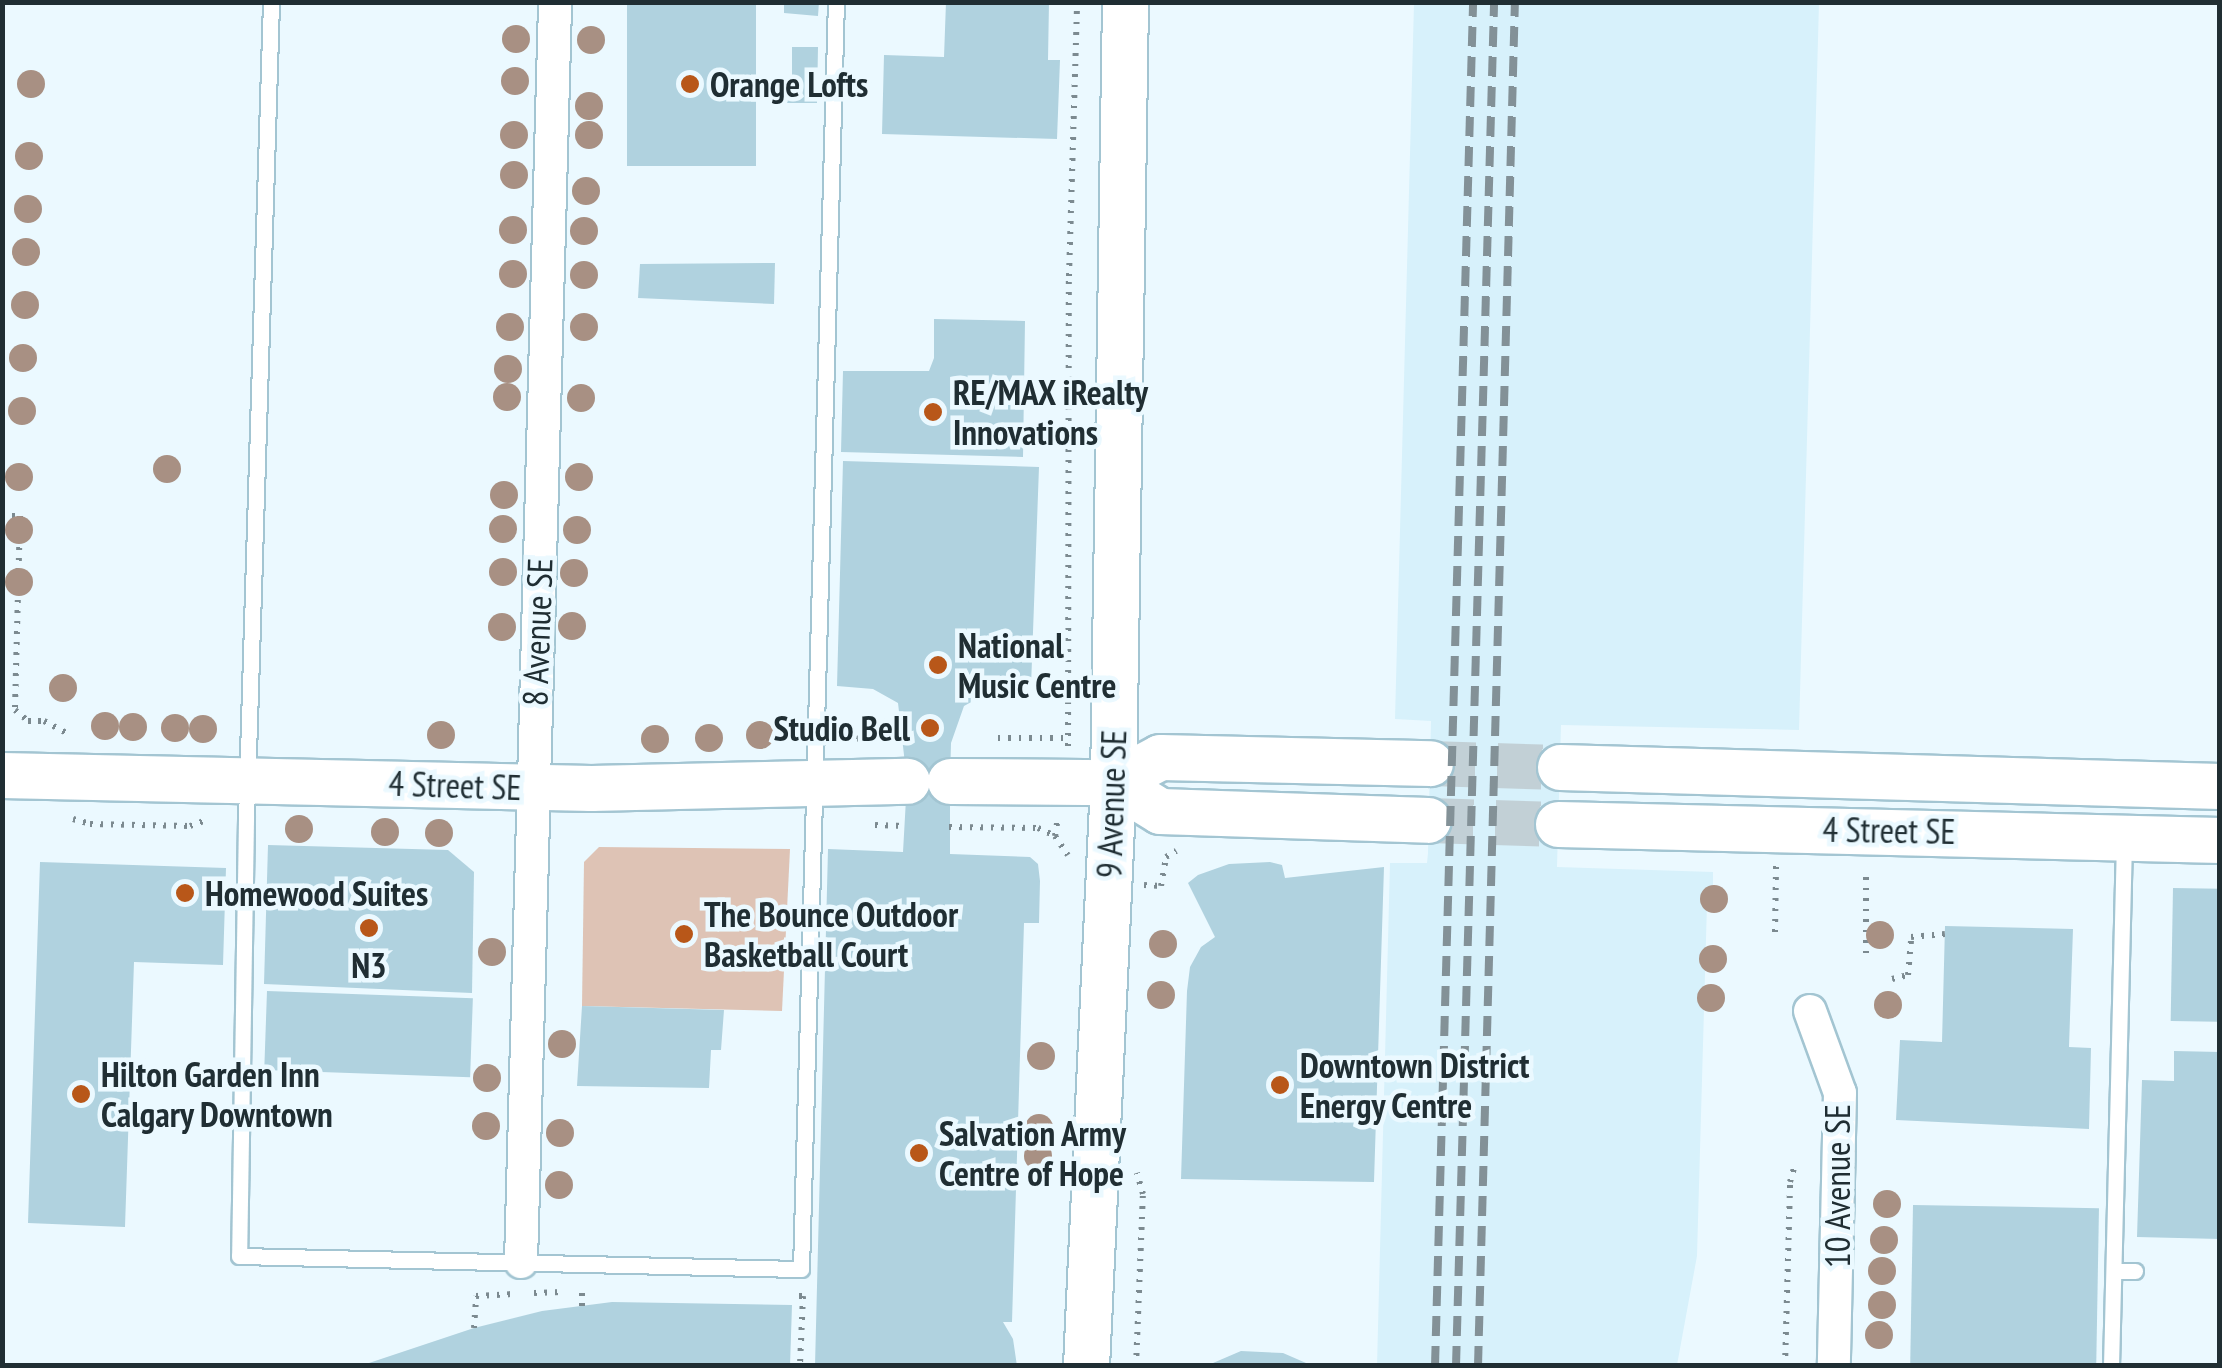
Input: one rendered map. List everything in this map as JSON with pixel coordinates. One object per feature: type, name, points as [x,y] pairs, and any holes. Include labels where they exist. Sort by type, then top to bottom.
[{"type":"main road","name":"9 Avenue SE","points":[[1086,1366],[1112,782],[1125,2]]},
{"type":"main road","name":"4 Street SE","points":[[2,775],[534,788],[818,780],[1112,782],[1160,756],[1430,763]]},
{"type":"main road","name":"4 Street SE","points":[[1560,768],[2220,786]]},
{"type":"main road","name":"4 Street SE","points":[[1112,782],[1160,811],[1428,820]]},
{"type":"main road","name":"4 Street SE","points":[[1558,824],[2220,840]]},
{"type":"street","name":"8 Avenue SE","points":[[521,1262],[555,2]]},
{"type":"street","name":"10 Avenue SE","points":[[1810,1011],[1840,1093],[1834,1366]]},
{"type":"lane","points":[[271,2],[248,781],[239,1256],[801,1268],[818,780],[836,2]]},
{"type":"lane","points":[[2112,1366],[2124,835]]},
{"type":"lane","points":[[2114,1272],[2136,1271]]},
{"type":"path","points":[[1056,836],[1069,738],[1069,276],[1077,2]]},
{"type":"path","points":[[2,516],[20,516],[15,710],[28,721],[44,722]]},
{"type":"path","points":[[948,827],[1038,828],[1056,836],[1068,854]]},
{"type":"path","points":[[1775,932],[1776,860]]},
{"type":"path","points":[[1149,897],[1150,871]]},
{"type":"path","points":[[1866,874],[1866,953]]},
{"type":"path","points":[[1892,979],[1908,975],[1911,937],[1945,934]]},
{"type":"path","points":[[1136,1366],[1144,1194],[1136,1172],[1138,1156]]},
{"type":"path","points":[[1785,1366],[1790,1182],[1795,1165]]},
{"type":"path","points":[[582,1292],[582,1306]]},
{"type":"path","points":[[474,1328],[476,1296],[601,1292]]},
{"type":"path","points":[[785,1296],[803,1296],[800,1366]]},
{"type":"shaded area","points":[[1414,3],[1819,3],[1799,730],[1561,725],[1557,867],[1713,872],[1713,904],[1707,904],[1697,1256],[1677,1365],[1377,1366],[1390,863],[1427,863],[1428,853],[1431,721],[1395,719]]},
{"type":"shaded area","name":"The Bounce Outdoor Basketball Court","points":[[599,847],[790,849],[782,1011],[582,1006],[584,862]]},
{"type":"building","name":"Orange Lofts","points":[[627,2],[756,2],[756,166],[627,166]]},
{"type":"building","name":"Orange Lofts","points":[[784,2],[819,2],[818,16],[784,13]]},
{"type":"building","points":[[946,2],[1049,2],[1048,60],[1060,60],[1057,139],[882,134],[884,55],[944,57]]},
{"type":"building","points":[[792,47],[818,47],[817,103],[769,103],[769,82],[792,82]]},
{"type":"building","points":[[775,263],[774,304],[638,298],[640,264]]},
{"type":"building","name":"RE/MAX iRealty Innovations","points":[[934,319],[1025,321],[1023,457],[841,452],[843,371],[929,371],[934,358]]},
{"type":"building","points":[[843,461],[1039,467],[1031,687],[995,689],[964,706],[951,743],[950,781],[950,854],[1030,857],[1038,864],[1040,881],[1039,923],[1024,923],[1012,1322],[1003,1322],[1013,1339],[1017,1366],[815,1366],[828,849],[903,852],[907,781],[898,703],[873,689],[837,686]]},
{"type":"building","name":"N3","points":[[268,845],[448,850],[474,872],[472,993],[264,984]]},
{"type":"building","name":"Hilton Garden Inn Calgary Downtown","points":[[40,862],[226,868],[223,965],[134,962],[125,1227],[28,1223]]},
{"type":"building","name":"Downtown District Energy Centre","points":[[1229,864],[1282,865],[1285,878],[1384,867],[1374,1182],[1181,1179],[1190,967],[1201,947],[1215,937],[1188,883],[1198,875]]},
{"type":"building","points":[[2173,888],[2220,889],[2218,1022],[2171,1021]]},
{"type":"building","points":[[1945,926],[2073,929],[2069,1047],[2091,1048],[2089,1129],[1896,1120],[1900,1040],[1942,1042]]},
{"type":"building","points":[[267,991],[473,998],[470,1077],[264,1070]]},
{"type":"building","points":[[582,1006],[724,1010],[721,1050],[711,1050],[709,1088],[577,1086]]},
{"type":"building","points":[[2174,1051],[2220,1052],[2220,1239],[2137,1237],[2142,1080],[2174,1081]]},
{"type":"building","points":[[1913,1205],[2099,1208],[2096,1366],[1910,1366]]},
{"type":"building","points":[[612,1302],[792,1305],[790,1366],[360,1366],[474,1328],[542,1311]]},
{"type":"building","points":[[1241,1351],[1283,1353],[1313,1366],[1206,1366]]},
{"type":"tunnel","points":[[1430,763],[1560,767]]},
{"type":"tunnel","points":[[1428,820],[1558,824]]},
{"type":"railway","points":[[1435,1366],[1473,2]]},
{"type":"railway","points":[[1456,1366],[1494,2]]},
{"type":"railway","points":[[1478,1366],[1515,2]]},
{"type":"place","name":"Orange Lofts","points":[[690,84]]},
{"type":"place","name":"RE/MAX iRealty Innovations","points":[[933,412]]},
{"type":"place","name":"National Music Centre","points":[[938,665]]},
{"type":"place","name":"Studio Bell","points":[[930,728]]},
{"type":"place","name":"Homewood Suites","points":[[185,893]]},
{"type":"place","name":"N3","points":[[369,928]]},
{"type":"place","name":"The Bounce Outdoor Basketball Court","points":[[684,934]]},
{"type":"place","name":"Downtown District Energy Centre","points":[[1280,1085]]},
{"type":"place","name":"Hilton Garden Inn Calgary Downtown","points":[[81,1094]]},
{"type":"place","name":"Salvation Army Centre of Hope","points":[[919,1153]]}]
